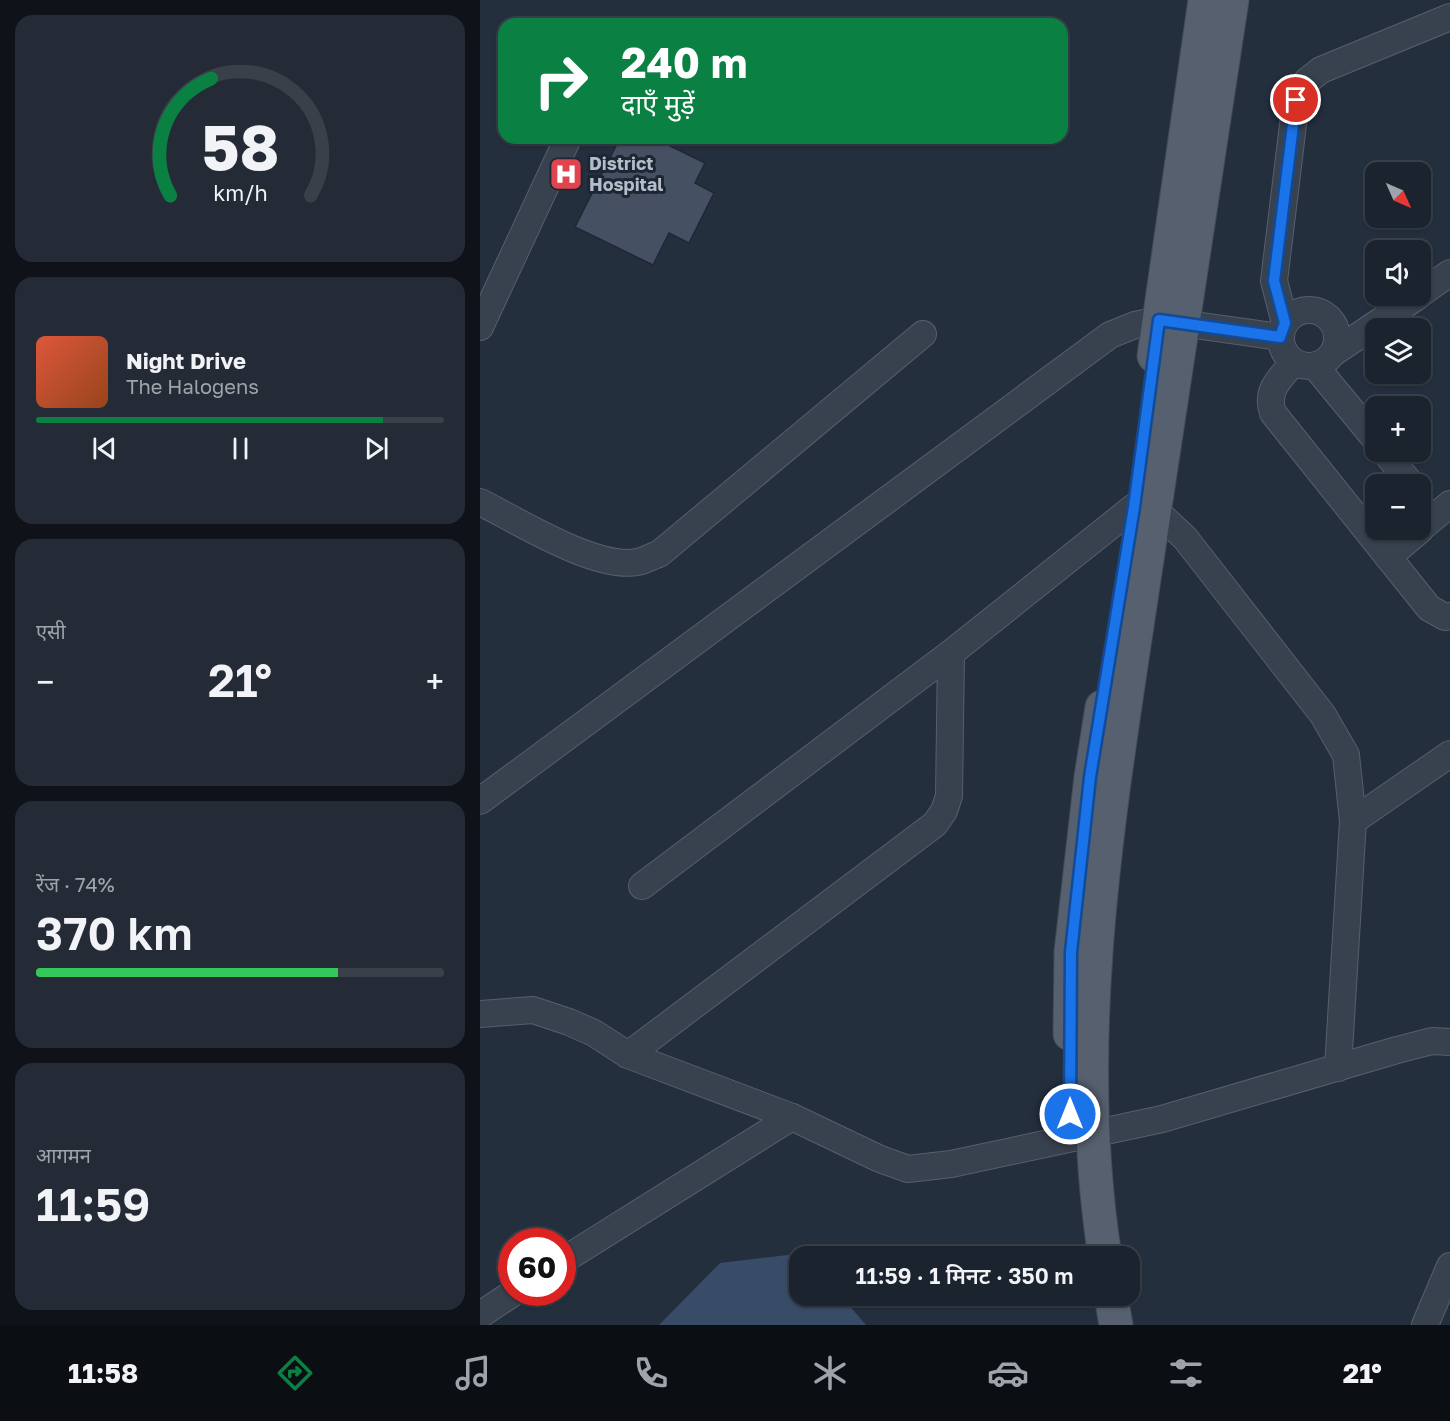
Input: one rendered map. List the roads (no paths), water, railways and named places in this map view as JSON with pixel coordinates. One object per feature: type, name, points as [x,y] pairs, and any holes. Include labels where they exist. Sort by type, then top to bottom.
[{"type":"main road","points":[[1086,1246],[1081,1135],[1094,953],[1145,509],[1171,321],[1205,0]]},
{"type":"main road","points":[[1171,321],[1232,0]]},
{"type":"main road","points":[[1081,1135],[1103,1246]]},
{"type":"main road","points":[[1093,1306],[1096,1325]]},
{"type":"main road","points":[[1113,1306],[1116,1325]]},
{"type":"street","points":[[1365,426],[1314,360],[1284,351],[1283,330],[1274,281],[1296,100],[1307,81],[1321,70],[1450,17]]},
{"type":"street","points":[[480,327],[565,144]]},
{"type":"street","points":[[1431,288],[1449,277]]},
{"type":"street","points":[[1401,306],[1273,386],[1270,404],[1274,413],[1429,608],[1445,617],[1450,616]]},
{"type":"street","points":[[1283,330],[1294,314],[1306,309],[1318,311],[1329,318],[1336,328],[1338,341],[1314,360]]},
{"type":"street","points":[[480,801],[1110,335],[1136,325],[1171,321],[1283,330]]},
{"type":"street","points":[[480,502],[594,558],[617,562],[638,562],[659,554],[923,334]]},
{"type":"street","points":[[1393,462],[1403,474]]},
{"type":"street","points":[[642,886],[1145,509],[1185,538],[1323,715],[1346,755],[1353,821],[1338,1068]]},
{"type":"street","points":[[1388,557],[1432,519]]},
{"type":"street","points":[[628,1055],[935,824],[944,812],[949,796],[951,653]]},
{"type":"street","points":[[1353,821],[1450,754]]},
{"type":"street","points":[[480,1014],[533,1010],[594,1033],[628,1055],[792,1117],[880,1159],[908,1169],[951,1164],[1162,1119],[1432,1041],[1450,1042]]},
{"type":"street","points":[[576,1252],[792,1117]]},
{"type":"street","points":[[1425,1325],[1450,1266]]},
{"type":"street","points":[[480,1315],[498,1303]]},
{"type":"water","points":[[789,1255],[789,1306],[850,1306],[866,1325],[659,1325],[720,1263]]},
{"type":"place","name":"District Hospital","points":[[566,174]]}]
